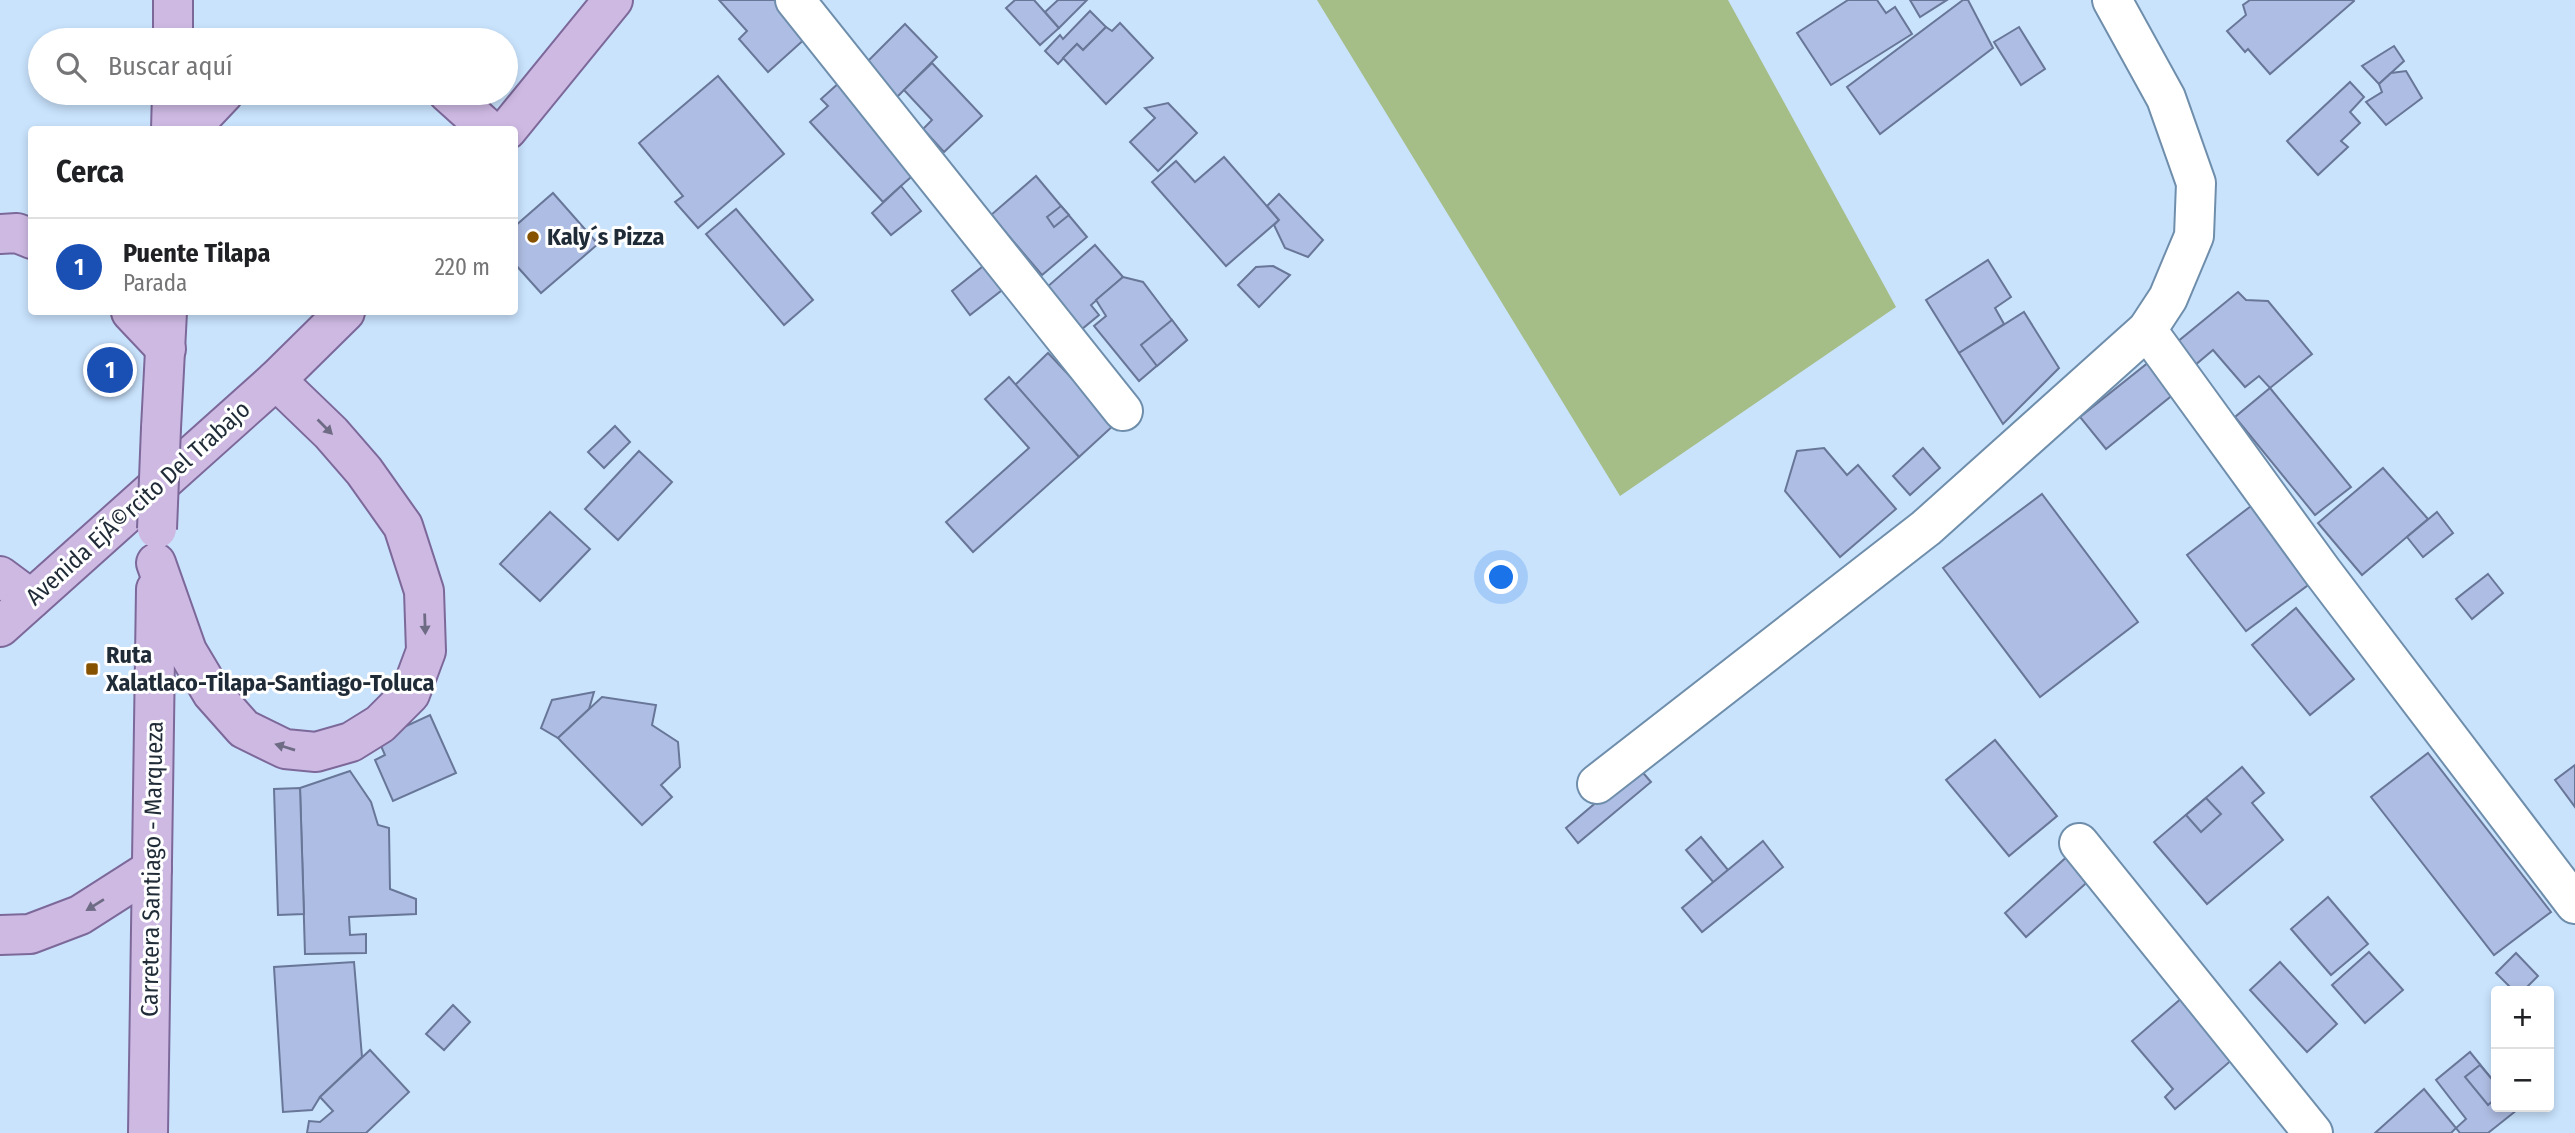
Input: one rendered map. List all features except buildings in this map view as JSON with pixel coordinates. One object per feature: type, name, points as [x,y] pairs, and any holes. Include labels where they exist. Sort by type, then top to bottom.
[{"type":"main road","points":[[173,0],[173,28]]},
{"type":"main road","points":[[510,126],[612,0]]},
{"type":"main road","points":[[171,126],[172,105]]},
{"type":"main road","points":[[192,126],[213,105]]},
{"type":"main road","points":[[461,105],[485,126]]},
{"type":"main road","points":[[0,234],[17,233],[28,237]]},
{"type":"main road","points":[[134,315],[166,349]]},
{"type":"main road","name":"Carretera Santiago - Marqueza","points":[[148,1133],[156,546],[167,315]]},
{"type":"main road","name":"Avenida EjÃ©rcito Del Trabajo","points":[[0,627],[276,380],[342,315]]},
{"type":"main road","points":[[156,546],[187,650],[212,693],[244,729],[285,749],[316,752],[351,742],[380,724],[410,694],[426,651],[424,591],[403,526],[331,433],[276,380]]},
{"type":"main road","points":[[0,576],[31,599]]},
{"type":"main road","points":[[0,934],[30,934],[80,915],[152,869]]},
{"type":"street","points":[[795,0],[1123,411]]},
{"type":"street","points":[[1597,784],[1926,528],[2147,330],[2168,298],[2194,236],[2196,183],[2166,97],[2112,0]]},
{"type":"street","points":[[2147,330],[2322,571],[2575,904]]},
{"type":"street","points":[[2079,844],[2313,1133]]},
{"type":"green space","points":[[1317,0],[1728,0],[1896,307],[1620,496]]},
{"type":"place","name":"Kaly´s Pizza","points":[[533,237]]},
{"type":"place","name":"Puente Tilapa","points":[[110,370]]},
{"type":"place","name":"Ruta Xalatlaco-Tilapa-Santiago-Toluca","points":[[92,669]]}]
